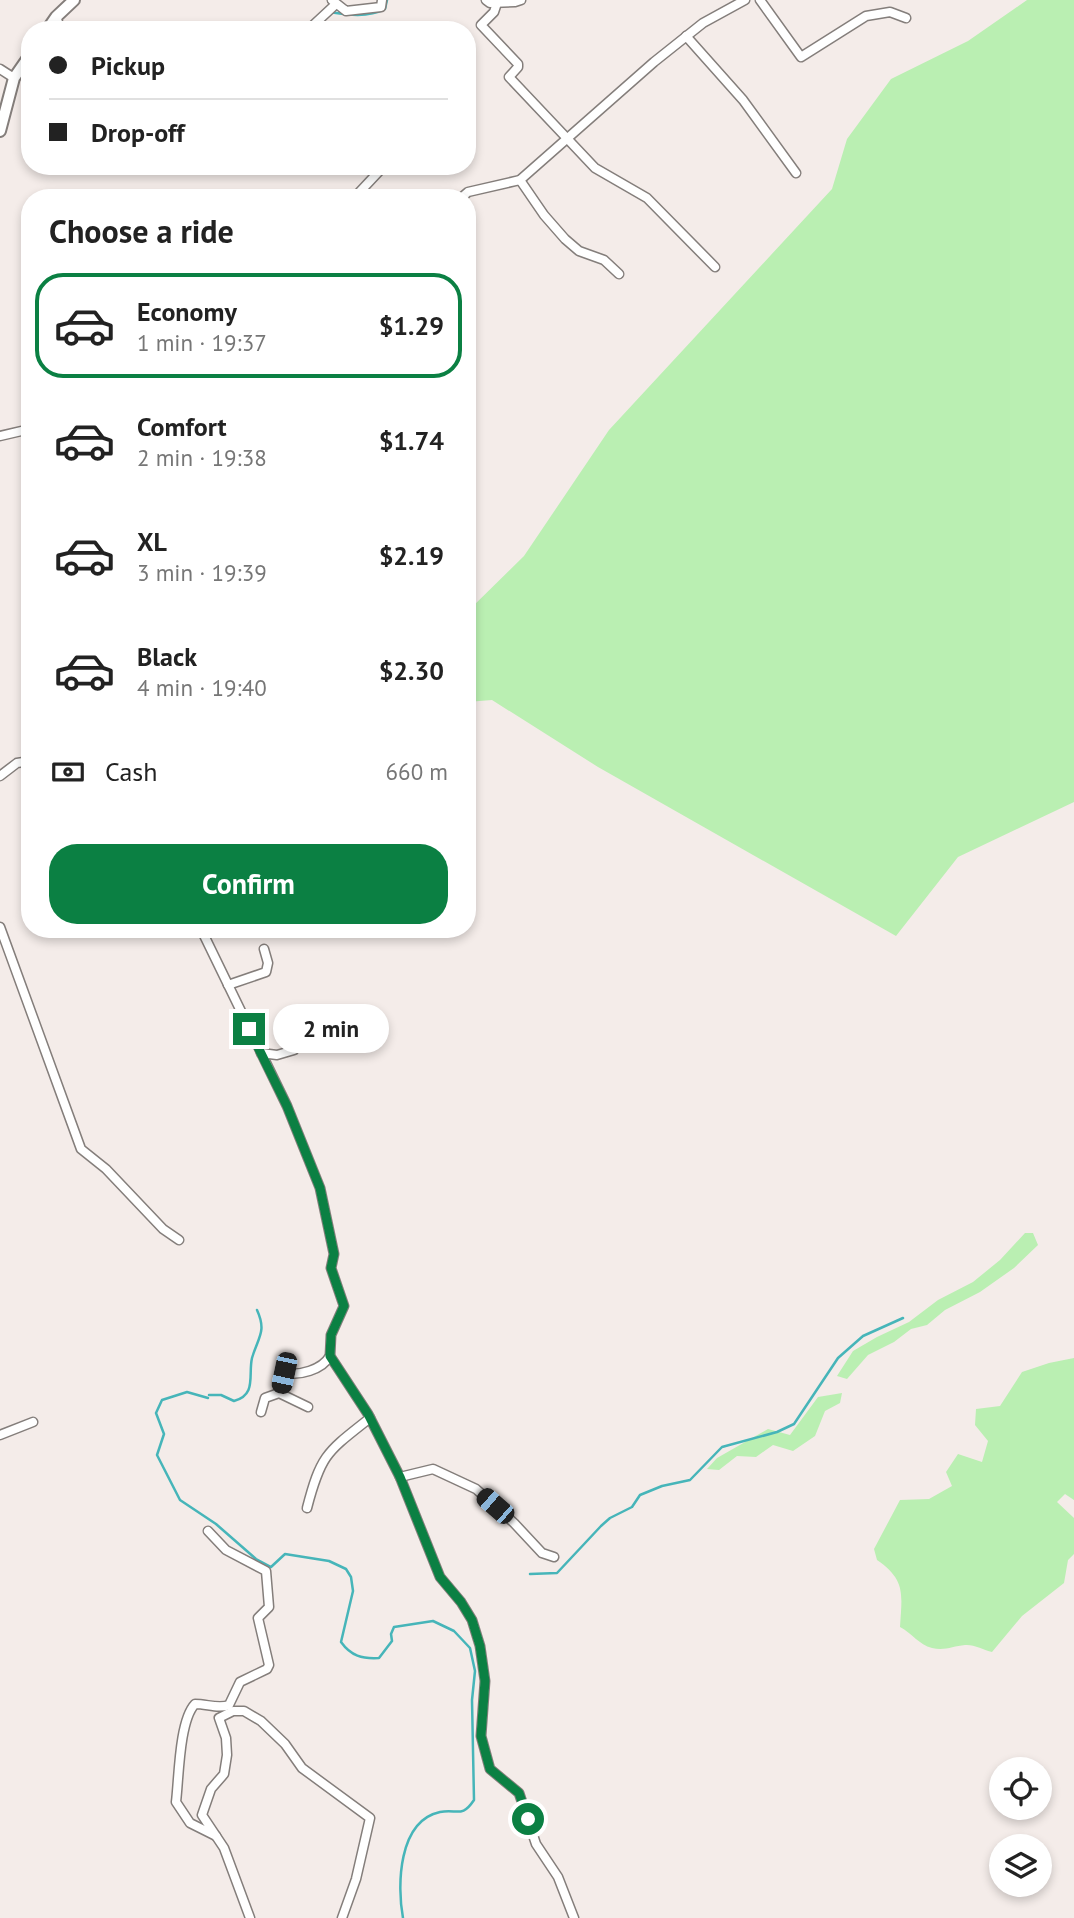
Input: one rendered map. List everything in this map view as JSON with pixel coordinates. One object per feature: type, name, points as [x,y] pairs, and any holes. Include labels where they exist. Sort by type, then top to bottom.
[{"type":"street","points":[[53,21],[74,0]]},
{"type":"street","points":[[316,21],[334,2],[346,10],[380,7],[382,0]]},
{"type":"street","points":[[486,0],[490,3],[521,0]]},
{"type":"street","points":[[476,190],[520,180],[686,36],[703,23],[745,0]]},
{"type":"street","points":[[760,0],[800,57],[866,16],[890,12],[906,18]]},
{"type":"street","points":[[497,3],[494,12],[481,25],[518,64],[509,77],[594,168],[647,198],[715,267]]},
{"type":"street","points":[[56,17],[58,21]]},
{"type":"street","points":[[686,36],[743,100],[796,173]]},
{"type":"street","points":[[0,131],[14,78],[21,68]]},
{"type":"street","points":[[0,69],[14,78]]},
{"type":"street","points":[[362,189],[376,175]]},
{"type":"street","points":[[520,180],[544,215],[565,239],[579,251],[604,260],[619,274]]},
{"type":"street","points":[[0,436],[21,431]]},
{"type":"street","points":[[0,776],[21,762]]},
{"type":"street","points":[[0,927],[81,1149],[106,1169],[163,1229],[180,1240]]},
{"type":"street","points":[[205,938],[287,1106],[320,1188],[334,1254],[331,1268],[344,1306],[331,1335],[330,1356],[326,1363],[296,1375],[284,1373],[279,1393]]},
{"type":"street","points":[[228,985],[266,972],[268,963],[264,949]]},
{"type":"street","points":[[261,1053],[281,1055],[294,1050]]},
{"type":"street","points":[[330,1356],[370,1418],[400,1477],[440,1577],[472,1620],[480,1646],[485,1681],[481,1736],[490,1769],[519,1793],[536,1844],[558,1877],[574,1918]]},
{"type":"street","points":[[261,1412],[265,1398],[279,1393],[308,1407]]},
{"type":"street","points":[[307,1508],[321,1462],[332,1447],[370,1418]]},
{"type":"street","points":[[0,1435],[33,1422]]},
{"type":"street","points":[[400,1477],[433,1469],[476,1489],[542,1553],[554,1557]]},
{"type":"street","points":[[208,1531],[226,1550],[266,1571],[270,1590],[269,1607],[258,1618],[269,1665],[267,1669],[240,1682],[229,1705],[221,1708],[210,1704],[195,1704],[190,1709],[186,1724],[176,1802],[190,1823],[216,1836]]},
{"type":"street","points":[[250,1918],[224,1849],[202,1815],[211,1788],[224,1774],[226,1738],[219,1718],[233,1711],[244,1711],[261,1721],[285,1744],[302,1768],[370,1818],[356,1879],[342,1918]]},
{"type":"green space","points":[[1027,0],[1074,0],[1074,802],[958,857],[896,936],[598,767],[492,700],[476,701],[476,603],[524,556],[609,430],[832,189],[847,139],[891,79],[968,41]]},
{"type":"green space","points":[[1025,1233],[1033,1233],[1038,1245],[1014,1268],[980,1292],[945,1310],[927,1325],[911,1329],[894,1342],[868,1355],[847,1379],[837,1376],[853,1351],[909,1322],[938,1300],[973,1282],[1000,1260]]},
{"type":"green space","points":[[1074,1358],[1074,1500],[1065,1494],[1057,1502],[1074,1518],[1074,1554],[1068,1560],[1064,1583],[1022,1616],[992,1652],[968,1645],[932,1648],[919,1642],[900,1627],[901,1597],[898,1581],[877,1560],[874,1549],[900,1500],[929,1499],[952,1486],[946,1472],[958,1454],[982,1462],[988,1441],[975,1425],[976,1409],[1000,1406],[1022,1372]]},
{"type":"green space","points":[[842,1393],[840,1403],[825,1411],[815,1436],[793,1451],[773,1445],[756,1457],[737,1456],[719,1470],[707,1469],[717,1458],[768,1429],[790,1435],[818,1397]]},
{"type":"waterway","points":[[329,12],[372,14],[385,9],[387,0]]},
{"type":"waterway","points":[[209,1395],[221,1395],[234,1401],[249,1389],[252,1358],[261,1329],[257,1310]]},
{"type":"waterway","points":[[530,1574],[557,1573],[601,1526],[610,1518],[632,1507],[640,1495],[662,1486],[690,1480],[722,1447],[777,1432],[794,1424],[838,1358],[863,1336],[903,1318]]},
{"type":"waterway","points":[[208,1398],[187,1392],[162,1400],[156,1413],[164,1434],[157,1455],[180,1500],[216,1524],[256,1559],[271,1567],[285,1554],[329,1561],[346,1569],[351,1577],[353,1591],[341,1642],[353,1653],[367,1658],[379,1658],[392,1641],[394,1627],[433,1621],[454,1631],[470,1648],[475,1671],[472,1700],[474,1800],[463,1811],[440,1812],[426,1818],[408,1841],[401,1873],[403,1918]]},
{"type":"route","points":[[249,1029],[287,1106],[320,1188],[334,1254],[331,1268],[344,1306],[331,1335],[330,1356],[368,1414],[400,1477],[440,1577],[472,1620],[480,1646],[485,1681],[481,1736],[490,1769],[519,1793],[528,1819]]}]
